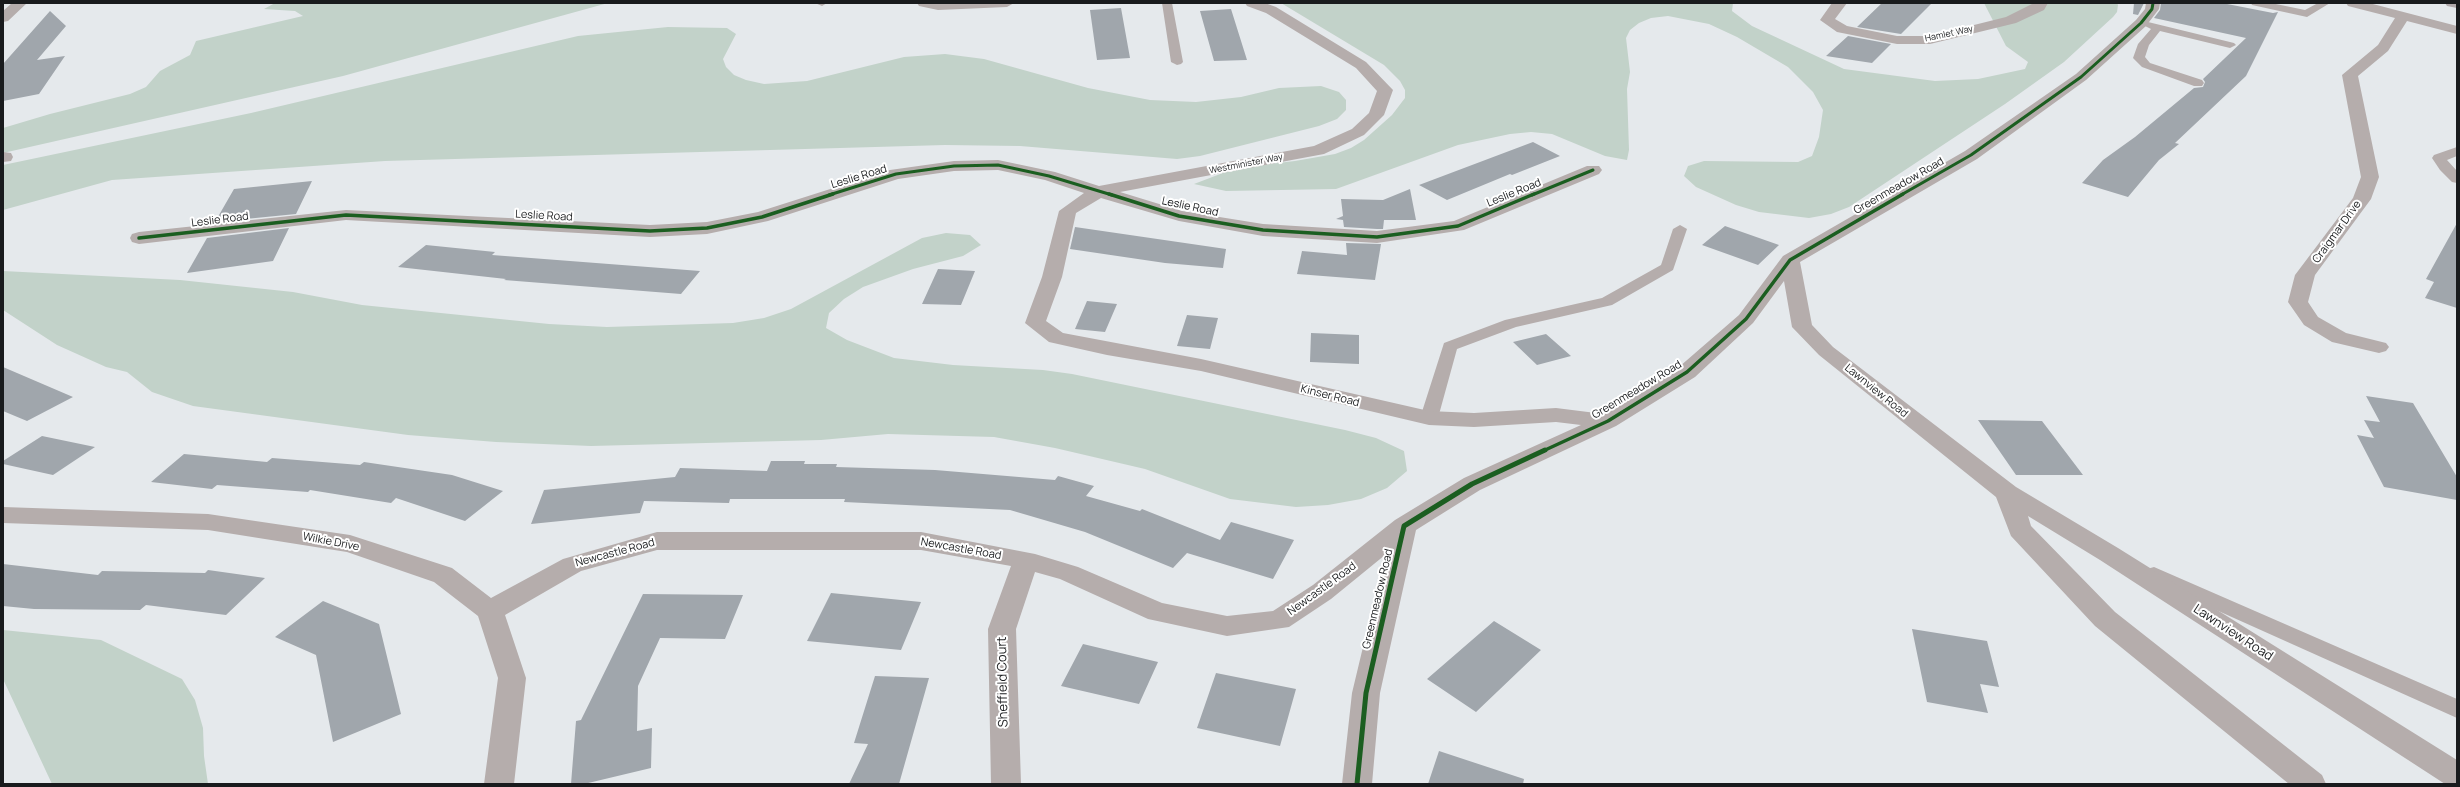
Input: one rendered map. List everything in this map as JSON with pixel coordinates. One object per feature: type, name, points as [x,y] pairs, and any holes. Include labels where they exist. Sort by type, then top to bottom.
[{"type":"highway","points":[[2452,3],[2457,4]]},
{"type":"street","points":[[3,18],[20,3]]},
{"type":"street","points":[[924,3],[938,6],[1007,3]]},
{"type":"street","name":"Westminister Way","points":[[1056,338],[1035,322],[1052,277],[1068,211],[1099,192],[1318,150],[1358,132],[1376,115],[1385,90],[1361,65],[1271,10],[1252,3]]},
{"type":"street","name":"Hamlet Way","points":[[1840,3],[1834,8],[1828,20],[1842,29],[1872,36],[1917,40],[1930,40],[2011,20],[2039,7],[2041,3]]},
{"type":"street","name":"Greenmeadow Road","points":[[1357,784],[1366,693],[1404,526],[1472,484],[1608,421],[1693,366],[1746,319],[1790,260],[1971,155],[2081,77],[2150,25],[2153,3]]},
{"type":"street","points":[[2353,3],[2457,30]]},
{"type":"street","name":"Craigmar Drive","points":[[2379,347],[2339,338],[2311,321],[2298,302],[2306,276],[2362,199],[2370,177],[2350,74],[2383,48],[2403,16]]},
{"type":"street","name":"Leslie Road","points":[[139,238],[346,215],[650,231],[707,228],[762,216],[896,174],[954,166],[998,165],[1049,176],[1179,216],[1263,230],[1377,237],[1458,226],[1593,170]]},
{"type":"street","name":"Lawnview Road","points":[[1790,260],[1802,327],[1826,351],[2006,493],[2109,554],[2457,776]]},
{"type":"street","name":"Kinser Road","points":[[1056,338],[1107,349],[1202,365],[1367,405],[1429,418],[1474,420],[1556,415],[1608,421]]},
{"type":"street","points":[[2006,493],[2020,530],[2105,619],[2311,784]]},
{"type":"street","name":"Wilkie Drive","points":[[3,515],[208,522],[350,544],[443,575],[490,611]]},
{"type":"street","name":"Newcastle Road","points":[[490,611],[572,564],[657,541],[921,541],[1026,560],[1069,573],[1157,612],[1227,626],[1279,620],[1322,592],[1404,526]]},
{"type":"street","name":"Sheffield Court","points":[[1006,784],[1002,629],[1026,560]]},
{"type":"street","points":[[490,611],[512,678],[499,784]]},
{"type":"lane","points":[[1167,3],[1177,62]]},
{"type":"lane","points":[[2256,3],[2307,14],[2325,3]]},
{"type":"lane","points":[[2198,83],[2146,65],[2138,58],[2150,25],[2230,45]]},
{"type":"lane","points":[[2457,151],[2439,158],[2445,168],[2457,179]]},
{"type":"lane","points":[[1429,418],[1450,346],[1511,323],[1607,302],[1668,267],[1680,229]]},
{"type":"lane","points":[[2109,554],[2457,709]]},
{"type":"shaded area","points":[[275,3],[608,3],[343,76],[3,153],[3,128],[50,114],[130,94],[146,87],[160,71],[190,55],[196,41],[303,16],[295,11],[264,9]]},
{"type":"shaded area","points":[[1281,3],[1733,3],[1732,11],[1752,26],[1844,69],[1935,81],[1978,79],[2025,69],[2028,62],[2006,46],[1984,3],[2117,3],[2118,5],[2117,12],[2113,17],[2064,62],[2005,104],[1849,207],[1831,214],[1809,218],[1759,212],[1736,205],[1696,187],[1684,176],[1688,166],[1704,161],[1798,162],[1812,156],[1819,137],[1823,110],[1813,92],[1788,67],[1737,37],[1709,24],[1668,16],[1651,18],[1639,23],[1630,30],[1626,38],[1630,72],[1627,89],[1629,150],[1627,160],[1605,156],[1552,134],[1531,132],[1510,134],[1458,145],[1336,189],[1226,191],[1194,184],[1236,168],[1295,161],[1335,154],[1351,148],[1364,140],[1392,115],[1405,98],[1405,90],[1400,81],[1384,65]]},
{"type":"shaded area","points":[[668,27],[727,28],[736,34],[723,59],[726,67],[734,75],[746,80],[764,84],[807,81],[904,57],[945,54],[984,59],[1088,88],[1150,100],[1196,102],[1241,97],[1279,88],[1321,86],[1339,92],[1346,100],[1346,110],[1337,119],[1319,126],[1200,156],[1177,159],[1020,146],[945,145],[385,161],[112,180],[3,210],[3,165],[251,113],[578,36]]},
{"type":"shaded area","points":[[946,233],[970,235],[981,245],[963,256],[913,269],[863,287],[844,299],[829,313],[826,328],[847,340],[894,358],[953,365],[1043,370],[1072,374],[1345,430],[1376,438],[1404,451],[1407,471],[1387,488],[1361,499],[1328,505],[1296,507],[1230,499],[1145,469],[1055,448],[994,437],[888,434],[821,440],[591,446],[496,442],[408,435],[193,406],[152,392],[127,372],[106,367],[57,345],[3,310],[3,271],[180,280],[293,292],[362,305],[549,324],[607,327],[733,323],[764,318],[791,309],[922,238]]},
{"type":"shaded area","points":[[3,630],[101,640],[182,679],[195,700],[203,728],[204,756],[208,784],[52,784],[3,679]]},
{"type":"building","points":[[1882,3],[1932,3],[1901,34],[1857,27]]},
{"type":"building","points":[[2134,3],[2144,3],[2138,15],[2133,14]]},
{"type":"building","points":[[2161,3],[2222,3],[2273,13],[2278,12],[2246,76],[2175,143],[2179,144],[2159,160],[2128,197],[2082,183],[2103,160],[2135,137],[2194,88],[2203,87],[2205,82],[2203,79],[2246,38],[2154,18],[2160,10]]},
{"type":"building","points":[[1121,8],[1130,58],[1097,60],[1090,10]]},
{"type":"building","points":[[1231,9],[1247,60],[1214,61],[1200,11]]},
{"type":"building","points":[[50,11],[66,26],[37,60],[65,56],[39,94],[3,101],[3,64]]},
{"type":"building","points":[[1848,36],[1891,44],[1872,63],[1826,56]]},
{"type":"building","points":[[1533,142],[1560,156],[1512,175],[1510,174],[1447,200],[1419,185]]},
{"type":"building","points":[[312,181],[296,214],[215,222],[234,189]]},
{"type":"building","points":[[1410,189],[1416,220],[1384,220],[1383,229],[1377,229],[1344,227],[1343,220],[1336,219],[1343,216],[1341,199],[1383,200]]},
{"type":"building","points":[[2457,223],[2457,308],[2425,298],[2434,282],[2426,279]]},
{"type":"building","points":[[1725,226],[1779,245],[1758,265],[1702,245]]},
{"type":"building","points":[[1075,227],[1226,249],[1223,268],[1165,263],[1070,249]]},
{"type":"building","points":[[289,228],[273,261],[187,273],[207,238]]},
{"type":"building","points":[[1346,243],[1381,244],[1375,280],[1297,274],[1302,251],[1347,255]]},
{"type":"building","points":[[426,245],[495,252],[492,255],[700,271],[681,294],[504,280],[506,279],[398,267]]},
{"type":"building","points":[[938,269],[975,271],[961,305],[922,304]]},
{"type":"building","points":[[1087,301],[1117,304],[1105,332],[1075,329]]},
{"type":"building","points":[[1187,315],[1218,318],[1210,349],[1177,346]]},
{"type":"building","points":[[1311,333],[1359,335],[1359,364],[1310,362]]},
{"type":"building","points":[[1546,334],[1571,356],[1537,365],[1513,342]]},
{"type":"building","points":[[3,367],[73,397],[27,421],[3,411]]},
{"type":"building","points":[[2366,396],[2413,403],[2457,477],[2457,500],[2384,487],[2357,435],[2374,438],[2364,420],[2380,422]]},
{"type":"building","points":[[1978,420],[2042,421],[2083,475],[2016,475]]},
{"type":"building","points":[[42,436],[95,447],[53,475],[3,464],[3,461]]},
{"type":"building","points":[[184,454],[267,462],[272,458],[360,465],[364,462],[452,475],[503,491],[465,521],[396,498],[391,503],[310,490],[308,492],[217,485],[212,489],[151,482]]},
{"type":"building","points":[[771,461],[805,461],[804,464],[837,464],[836,467],[935,470],[1055,480],[1058,476],[1094,486],[1086,496],[1140,511],[1142,509],[1220,540],[1231,522],[1294,540],[1273,579],[1187,553],[1173,568],[1085,532],[1010,510],[844,502],[845,499],[730,499],[729,503],[644,501],[640,513],[531,524],[544,490],[675,477],[680,468],[767,471]]},
{"type":"building","points":[[3,564],[98,575],[102,571],[205,573],[208,570],[265,578],[226,615],[146,605],[140,610],[34,609],[3,606]]},
{"type":"building","points":[[831,593],[921,602],[901,650],[807,641]]},
{"type":"building","points":[[643,594],[743,595],[725,639],[660,638],[638,686],[637,731],[652,728],[651,768],[584,784],[571,784],[576,721],[581,720]]},
{"type":"building","points":[[323,601],[379,624],[401,714],[333,742],[316,655],[275,637]]},
{"type":"building","points":[[1494,621],[1541,650],[1476,712],[1427,679]]},
{"type":"building","points":[[1912,629],[1987,641],[1999,687],[1980,684],[1988,713],[1927,702]]},
{"type":"building","points":[[1083,644],[1158,662],[1139,704],[1061,686]]},
{"type":"building","points":[[1216,673],[1296,689],[1280,746],[1197,728]]},
{"type":"building","points":[[875,676],[929,678],[899,784],[849,784],[868,744],[854,743]]},
{"type":"building","points":[[1439,751],[1524,779],[1523,784],[1428,784]]},
{"type":"cycle path","points":[[1357,784],[1366,693],[1404,526],[1472,484],[1608,421],[1687,372],[1746,319],[1790,260],[1971,155],[2081,77],[2141,23],[2152,9],[2153,3]]},
{"type":"cycle path","points":[[139,238],[346,215],[650,231],[707,228],[762,217],[896,174],[954,166],[998,165],[1049,176],[1179,216],[1263,230],[1377,237],[1458,226],[1593,170]]}]
